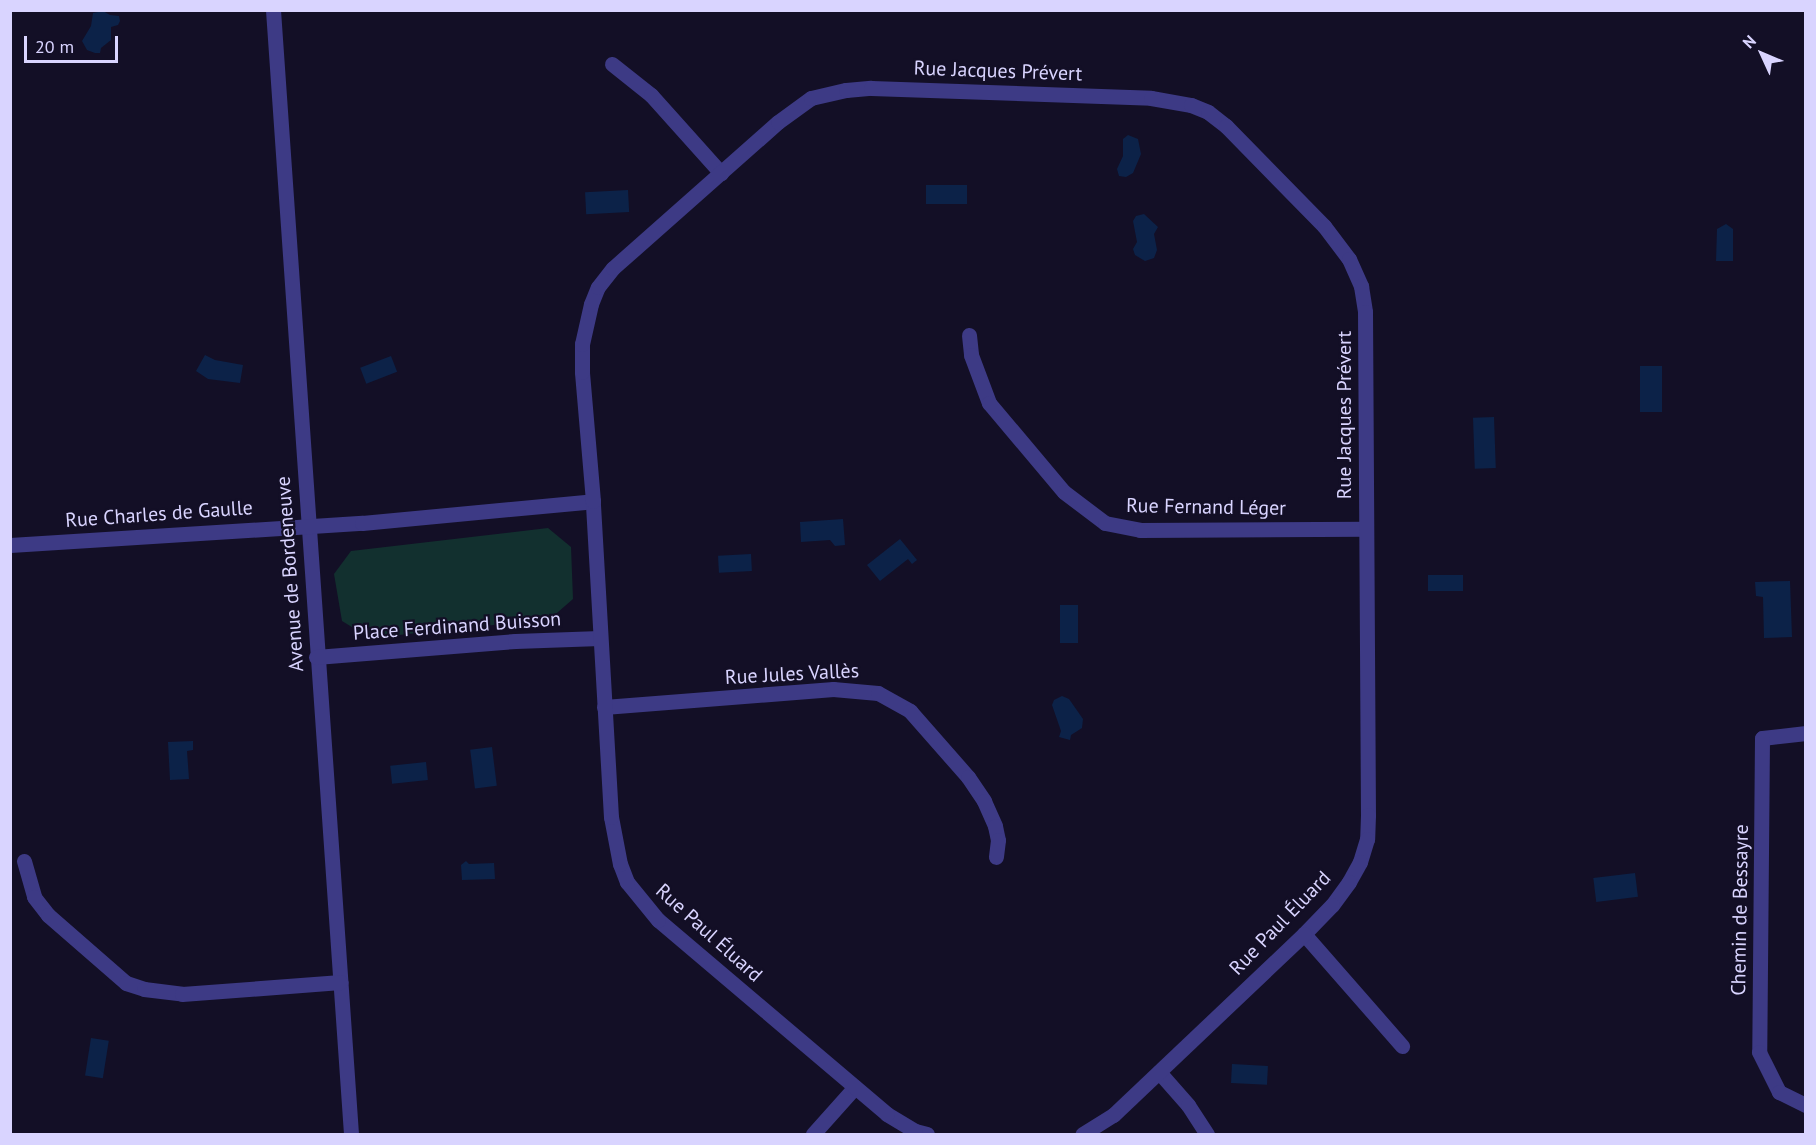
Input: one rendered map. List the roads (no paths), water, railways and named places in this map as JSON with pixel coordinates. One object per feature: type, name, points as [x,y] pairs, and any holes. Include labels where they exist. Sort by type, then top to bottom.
[{"type":"street","name":"Avenue de Bordeneuve","points":[[273,10],[310,526],[316,657],[351,1134]]},
{"type":"street","points":[[612,64],[651,95],[721,173]]},
{"type":"street","name":"Rue Jacques Prévert","points":[[593,501],[582,372],[582,344],[591,304],[598,287],[613,268],[796,108],[811,98],[846,90],[871,88],[1151,98],[1173,100],[1208,112],[1226,126],[1324,226],[1349,259],[1361,286],[1365,312],[1366,529]]},
{"type":"street","name":"Rue Fernand Léger","points":[[969,335],[971,355],[989,403],[1064,492],[1084,510],[1105,523],[1140,530],[1366,529]]},
{"type":"street","points":[[310,526],[593,501]]},
{"type":"street","name":"Rue Paul Éluard","points":[[593,501],[614,841],[627,882],[658,920],[855,1087],[887,1113],[915,1131],[927,1134]]},
{"type":"street","name":"Rue Charles de Gaulle","points":[[10,545],[310,526]]},
{"type":"street","name":"Rue Paul Éluard","points":[[1083,1134],[1113,1115],[1304,934],[1349,882],[1360,862],[1367,839],[1366,529]]},
{"type":"street","name":"Place Ferdinand Buisson","points":[[316,657],[515,641],[600,638]]},
{"type":"street","name":"Rue Jules Vallès","points":[[604,708],[833,689],[878,693],[910,711],[968,777],[984,801],[995,825],[998,840],[996,857]]},
{"type":"street","name":"Chemin de Bessayre","points":[[1806,733],[1762,738],[1759,1052],[1779,1092],[1806,1105]]},
{"type":"street","points":[[24,861],[34,897],[48,915],[126,983],[144,989],[182,994],[341,982]]},
{"type":"street","points":[[1304,934],[1402,1046]]},
{"type":"street","points":[[1159,1072],[1188,1105],[1207,1134]]},
{"type":"street","points":[[813,1134],[855,1087]]},
{"type":"water","points":[[103,11],[119,16],[120,21],[118,25],[111,27],[111,40],[101,48],[100,53],[95,53],[87,50],[82,41],[91,26],[93,13]]},
{"type":"water","points":[[1128,135],[1138,139],[1141,154],[1133,173],[1126,177],[1119,176],[1117,169],[1123,156],[1123,139]]},
{"type":"water","points":[[926,185],[967,185],[967,204],[926,204]]},
{"type":"water","points":[[628,190],[629,212],[586,214],[585,192]]},
{"type":"water","points":[[1144,214],[1158,227],[1154,234],[1157,250],[1154,258],[1145,261],[1135,255],[1133,249],[1137,242],[1133,221],[1136,216]]},
{"type":"water","points":[[1726,224],[1733,229],[1733,261],[1716,261],[1717,229]]},
{"type":"water","points":[[205,355],[215,360],[243,365],[240,383],[208,379],[196,371]]},
{"type":"water","points":[[391,356],[397,372],[366,384],[360,368]]},
{"type":"water","points":[[1640,366],[1662,366],[1662,412],[1640,412]]},
{"type":"water","points":[[1494,417],[1496,468],[1475,469],[1473,418]]},
{"type":"water","points":[[843,519],[845,545],[835,546],[830,540],[801,542],[800,522]]},
{"type":"water","points":[[900,539],[917,560],[912,564],[908,559],[880,581],[867,565]]},
{"type":"water","points":[[751,554],[752,571],[719,573],[718,556]]},
{"type":"water","points":[[1428,575],[1463,575],[1463,591],[1428,591]]},
{"type":"water","points":[[1790,581],[1792,637],[1764,638],[1763,597],[1756,596],[1755,582]]},
{"type":"water","points":[[1060,605],[1078,605],[1078,643],[1060,643]]},
{"type":"water","points":[[1062,696],[1069,699],[1083,719],[1082,728],[1071,735],[1070,740],[1059,737],[1061,731],[1052,705],[1054,700]]},
{"type":"water","points":[[193,741],[193,750],[187,751],[189,779],[170,780],[168,742]]},
{"type":"water","points":[[492,747],[497,786],[475,788],[470,750]]},
{"type":"water","points":[[426,762],[428,780],[392,784],[390,766]]},
{"type":"water","points":[[466,861],[469,864],[494,863],[495,879],[462,880],[461,865]]},
{"type":"water","points":[[1635,873],[1638,897],[1596,902],[1593,878]]},
{"type":"water","points":[[91,1038],[109,1041],[103,1078],[85,1076]]},
{"type":"water","points":[[1232,1064],[1268,1066],[1267,1085],[1231,1083]]}]
